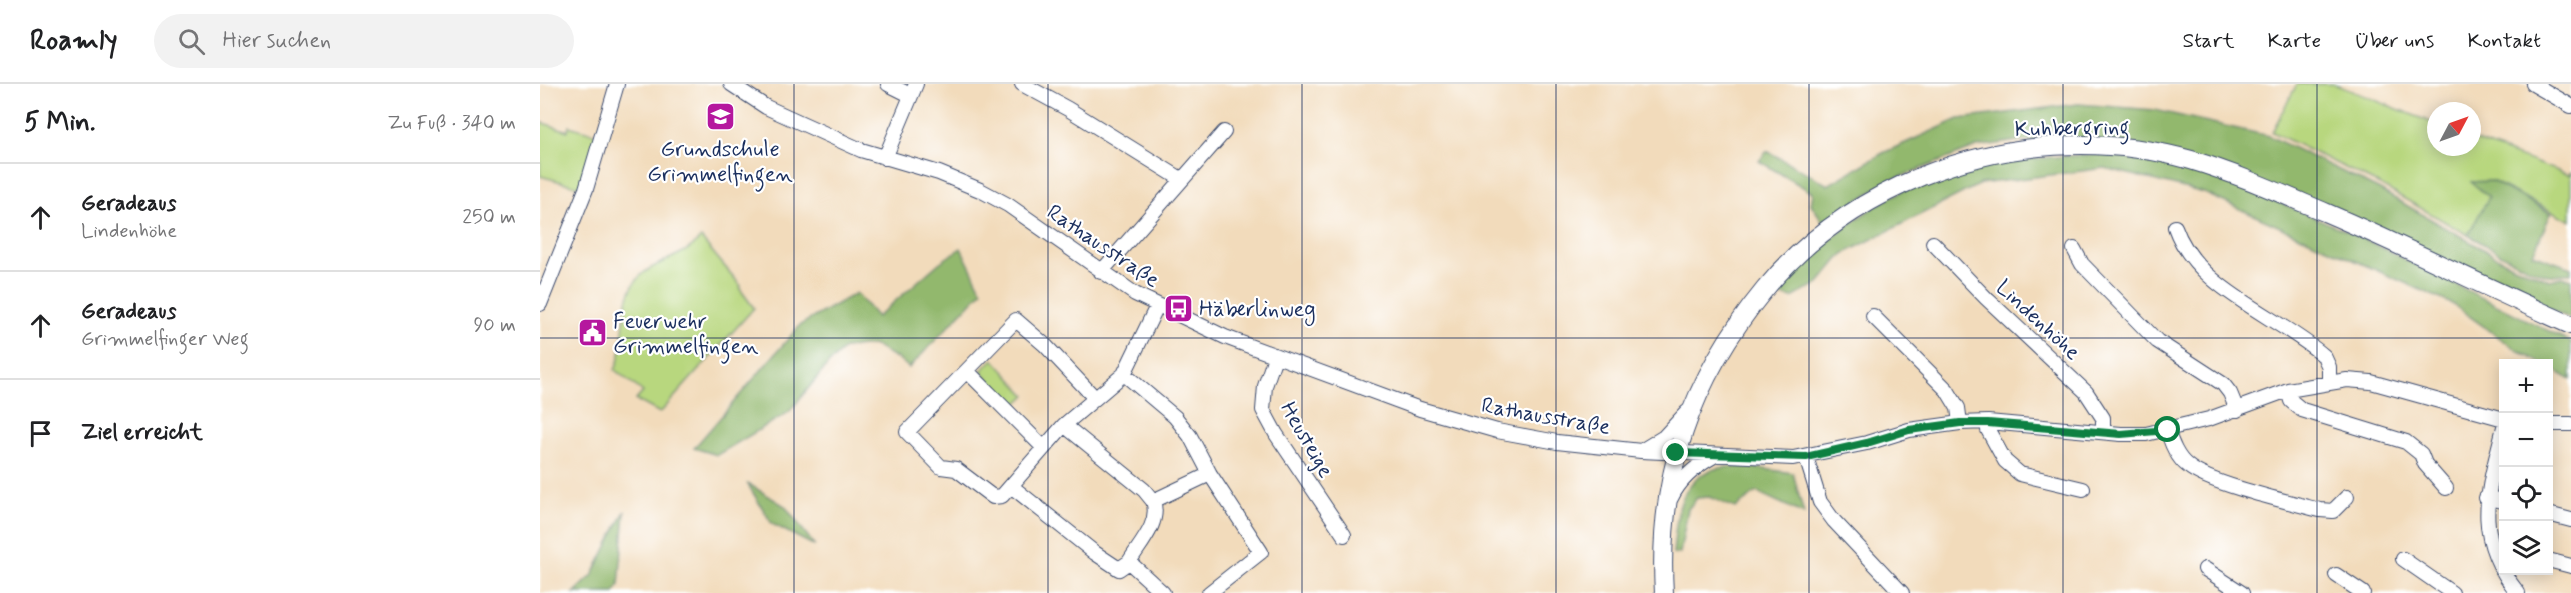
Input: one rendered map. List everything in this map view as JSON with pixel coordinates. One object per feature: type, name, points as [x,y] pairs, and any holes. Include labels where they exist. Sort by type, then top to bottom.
[{"type":"main road","name":"Kuhbergring","points":[[1664,593],[1662,564],[1665,508],[1676,453],[1691,407],[1708,372],[1749,308],[1787,265],[1825,230],[1859,206],[1898,186],[1950,165],[1990,154],[2026,148],[2103,146],[2142,150],[2189,159],[2241,177],[2362,228],[2571,325]]},
{"type":"street","points":[[540,304],[586,189],[617,84]]},
{"type":"street","name":"Rathausstraße","points":[[731,84],[766,107],[861,150],[939,173],[980,190],[1008,205],[1101,272],[1157,306],[1275,357],[1395,401],[1469,424],[1557,442],[1641,451],[1806,457]]},
{"type":"street","points":[[885,158],[913,90],[888,84]]},
{"type":"street","points":[[1022,84],[1068,109],[1181,178]]},
{"type":"street","points":[[2533,84],[2571,106]]},
{"type":"street","points":[[1101,272],[1181,178],[1224,132]]},
{"type":"street","points":[[2175,228],[2182,247],[2224,289],[2324,356],[2329,367],[2329,382]]},
{"type":"street","name":"Lindenhöhe","points":[[1933,243],[2086,392],[2103,418],[2103,432]]},
{"type":"street","points":[[2074,249],[2082,264],[2157,341],[2223,384],[2230,393],[2236,410]]},
{"type":"street","points":[[1095,398],[1057,357],[1016,320],[908,432],[941,467],[956,469],[993,497],[1002,496],[1064,425],[1124,374],[1157,306]]},
{"type":"street","points":[[1873,316],[1947,390],[1958,408],[1960,423]]},
{"type":"street","name":"Heusteige","points":[[1275,357],[1265,386],[1263,410],[1276,434],[1344,535]]},
{"type":"street","points":[[967,371],[1043,447]]},
{"type":"street","points":[[1124,374],[1175,417],[1190,436],[1210,474],[1261,552],[1209,593]]},
{"type":"street","points":[[1902,593],[1834,521],[1820,502],[1806,457],[1867,443],[1909,430],[1960,423],[2146,434],[2168,430],[2236,410],[2288,390],[2347,380],[2371,381],[2499,418]]},
{"type":"street","points":[[2288,390],[2291,400],[2302,410],[2406,442],[2421,454],[2425,464],[2446,488]]},
{"type":"street","points":[[1641,451],[1664,437],[1679,424],[1691,407]]},
{"type":"street","points":[[1988,423],[1988,430],[2005,460],[2020,474],[2083,489]]},
{"type":"street","points":[[2553,424],[2571,424]]},
{"type":"street","points":[[1011,486],[1095,553],[1119,569],[1129,562],[1154,521],[1156,509],[1153,501],[1144,490],[1064,425]]},
{"type":"street","points":[[2168,430],[2181,459],[2188,467],[2219,481],[2320,510],[2333,511],[2347,497]]},
{"type":"street","points":[[2499,447],[2486,498],[2498,545],[2499,567],[2518,593]]},
{"type":"street","points":[[1665,508],[1685,477],[1716,455]]},
{"type":"street","points":[[1153,501],[1210,474]]},
{"type":"street","points":[[2486,498],[2499,500]]},
{"type":"street","points":[[2553,515],[2571,520]]},
{"type":"street","points":[[2410,559],[2452,593]]},
{"type":"street","points":[[2553,561],[2571,566]]},
{"type":"street","points":[[1129,562],[1163,593]]},
{"type":"street","points":[[2205,569],[2227,576],[2242,593]]},
{"type":"street","points":[[2336,575],[2356,585]]},
{"type":"green space","points":[[2297,84],[2334,84],[2427,120],[2427,156],[2481,156],[2481,142],[2569,175],[2571,171],[2571,221],[2492,181],[2472,182],[2489,197],[2468,235],[2380,185],[2272,132]]},
{"type":"green space","points":[[2078,104],[2155,110],[2269,136],[2378,189],[2511,265],[2550,280],[2562,277],[2571,279],[2571,319],[2315,202],[2081,138],[2017,141],[1977,147],[1889,181],[1823,222],[1811,204],[1813,193],[1759,161],[1767,151],[1828,185],[1883,153],[1959,119]]},
{"type":"green space","points":[[540,122],[568,131],[569,126],[600,135],[583,188],[540,176]]},
{"type":"green space","points":[[2100,154],[2192,169],[2229,181],[2356,235],[2571,342],[2571,380],[2553,369],[2553,359],[2534,359],[2517,350],[2452,304],[2204,193],[2105,168],[1980,184],[1843,254],[1819,283],[1792,298],[1772,293],[1853,221],[1909,188],[1978,166],[2027,159]]},
{"type":"green space","points":[[2492,181],[2551,213],[2533,254],[2571,268],[2571,274],[2548,275],[2527,268],[2468,235],[2489,197],[2471,182]]},
{"type":"green space","points":[[701,238],[741,286],[740,289],[754,308],[660,413],[636,400],[643,392],[615,370],[619,359],[626,307],[634,284],[642,274],[688,249]]},
{"type":"green space","points":[[961,248],[982,291],[909,368],[900,360],[873,345],[845,348],[830,362],[789,412],[717,455],[694,448],[800,325],[856,293],[877,317],[939,263]]},
{"type":"green space","points":[[993,359],[1026,395],[1014,406],[981,371]]},
{"type":"green space","points":[[1742,466],[1793,473],[1804,514],[1757,492],[1735,508],[1709,497],[1697,498],[1688,509],[1680,553],[1673,554],[1680,506],[1690,486],[1698,477],[1709,471]]},
{"type":"green space","points":[[747,483],[785,506],[815,546],[772,524]]},
{"type":"green space","points":[[625,511],[619,586],[614,593],[574,593],[592,576]]},
{"type":"place","name":"Grundschule Grimmelfingen","points":[[720,116]]},
{"type":"place","name":"Häberlinweg","points":[[1178,308]]},
{"type":"place","name":"Feuerwehr Grimmelfingen","points":[[592,333]]},
{"type":"route","points":[[1676,453],[1806,457],[1867,443],[1909,430],[1960,423],[1988,423],[2121,434],[2146,434],[2168,430]]}]
